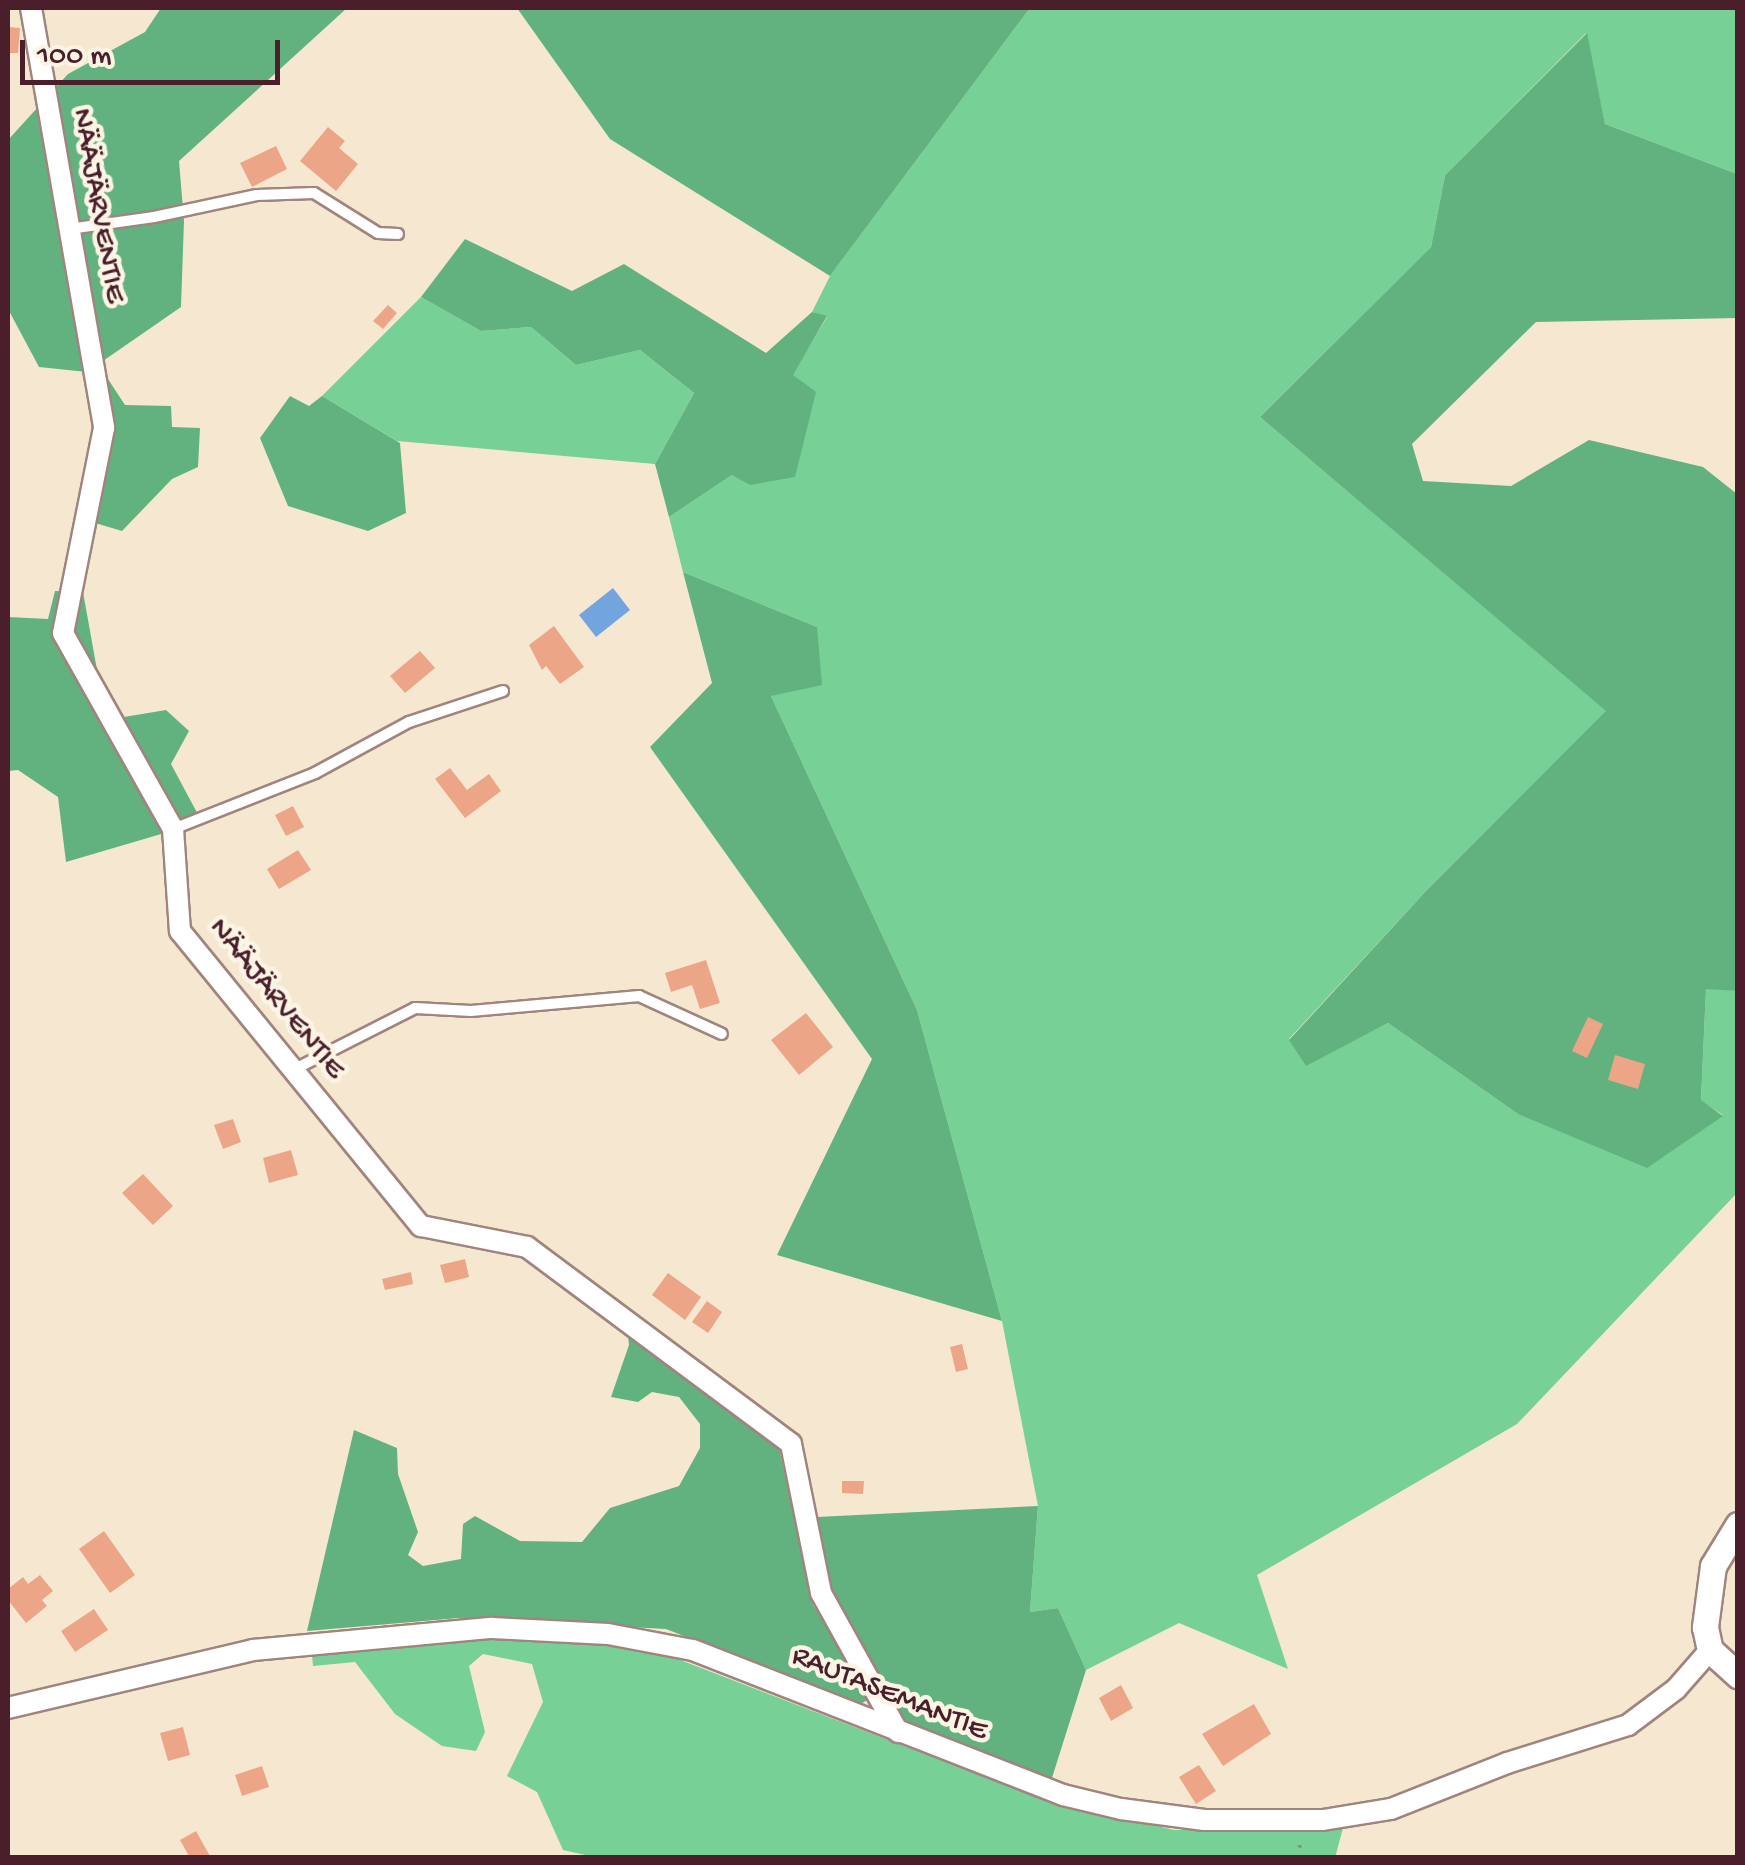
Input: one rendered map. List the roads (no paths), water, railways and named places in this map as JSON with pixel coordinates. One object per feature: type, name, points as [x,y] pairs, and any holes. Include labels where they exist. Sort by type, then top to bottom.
[{"type":"street","name":"NÄÄJÄRVENTIE","points":[[30,8],[104,428],[63,632],[174,829],[180,931],[421,1226],[527,1246],[791,1444],[822,1593],[898,1732]]},
{"type":"street","points":[[1738,1525],[1714,1566],[1705,1627],[1710,1650],[1738,1676]]},
{"type":"street","name":"RAUTASEMANTIE","points":[[8,1708],[253,1650],[492,1628],[608,1634],[693,1650],[1016,1780],[1121,1809],[1204,1820],[1323,1820],[1392,1809],[1507,1764],[1628,1725],[1676,1689],[1710,1650]]},
{"type":"lane","points":[[69,229],[154,218],[257,195],[314,193],[378,233],[398,234]]},
{"type":"lane","points":[[174,829],[315,773],[409,722],[503,692]]},
{"type":"lane","points":[[293,1070],[414,1008],[470,1012],[639,996],[722,1034]]},
{"type":"water","points":[[613,588],[630,610],[596,637],[579,615]]}]
